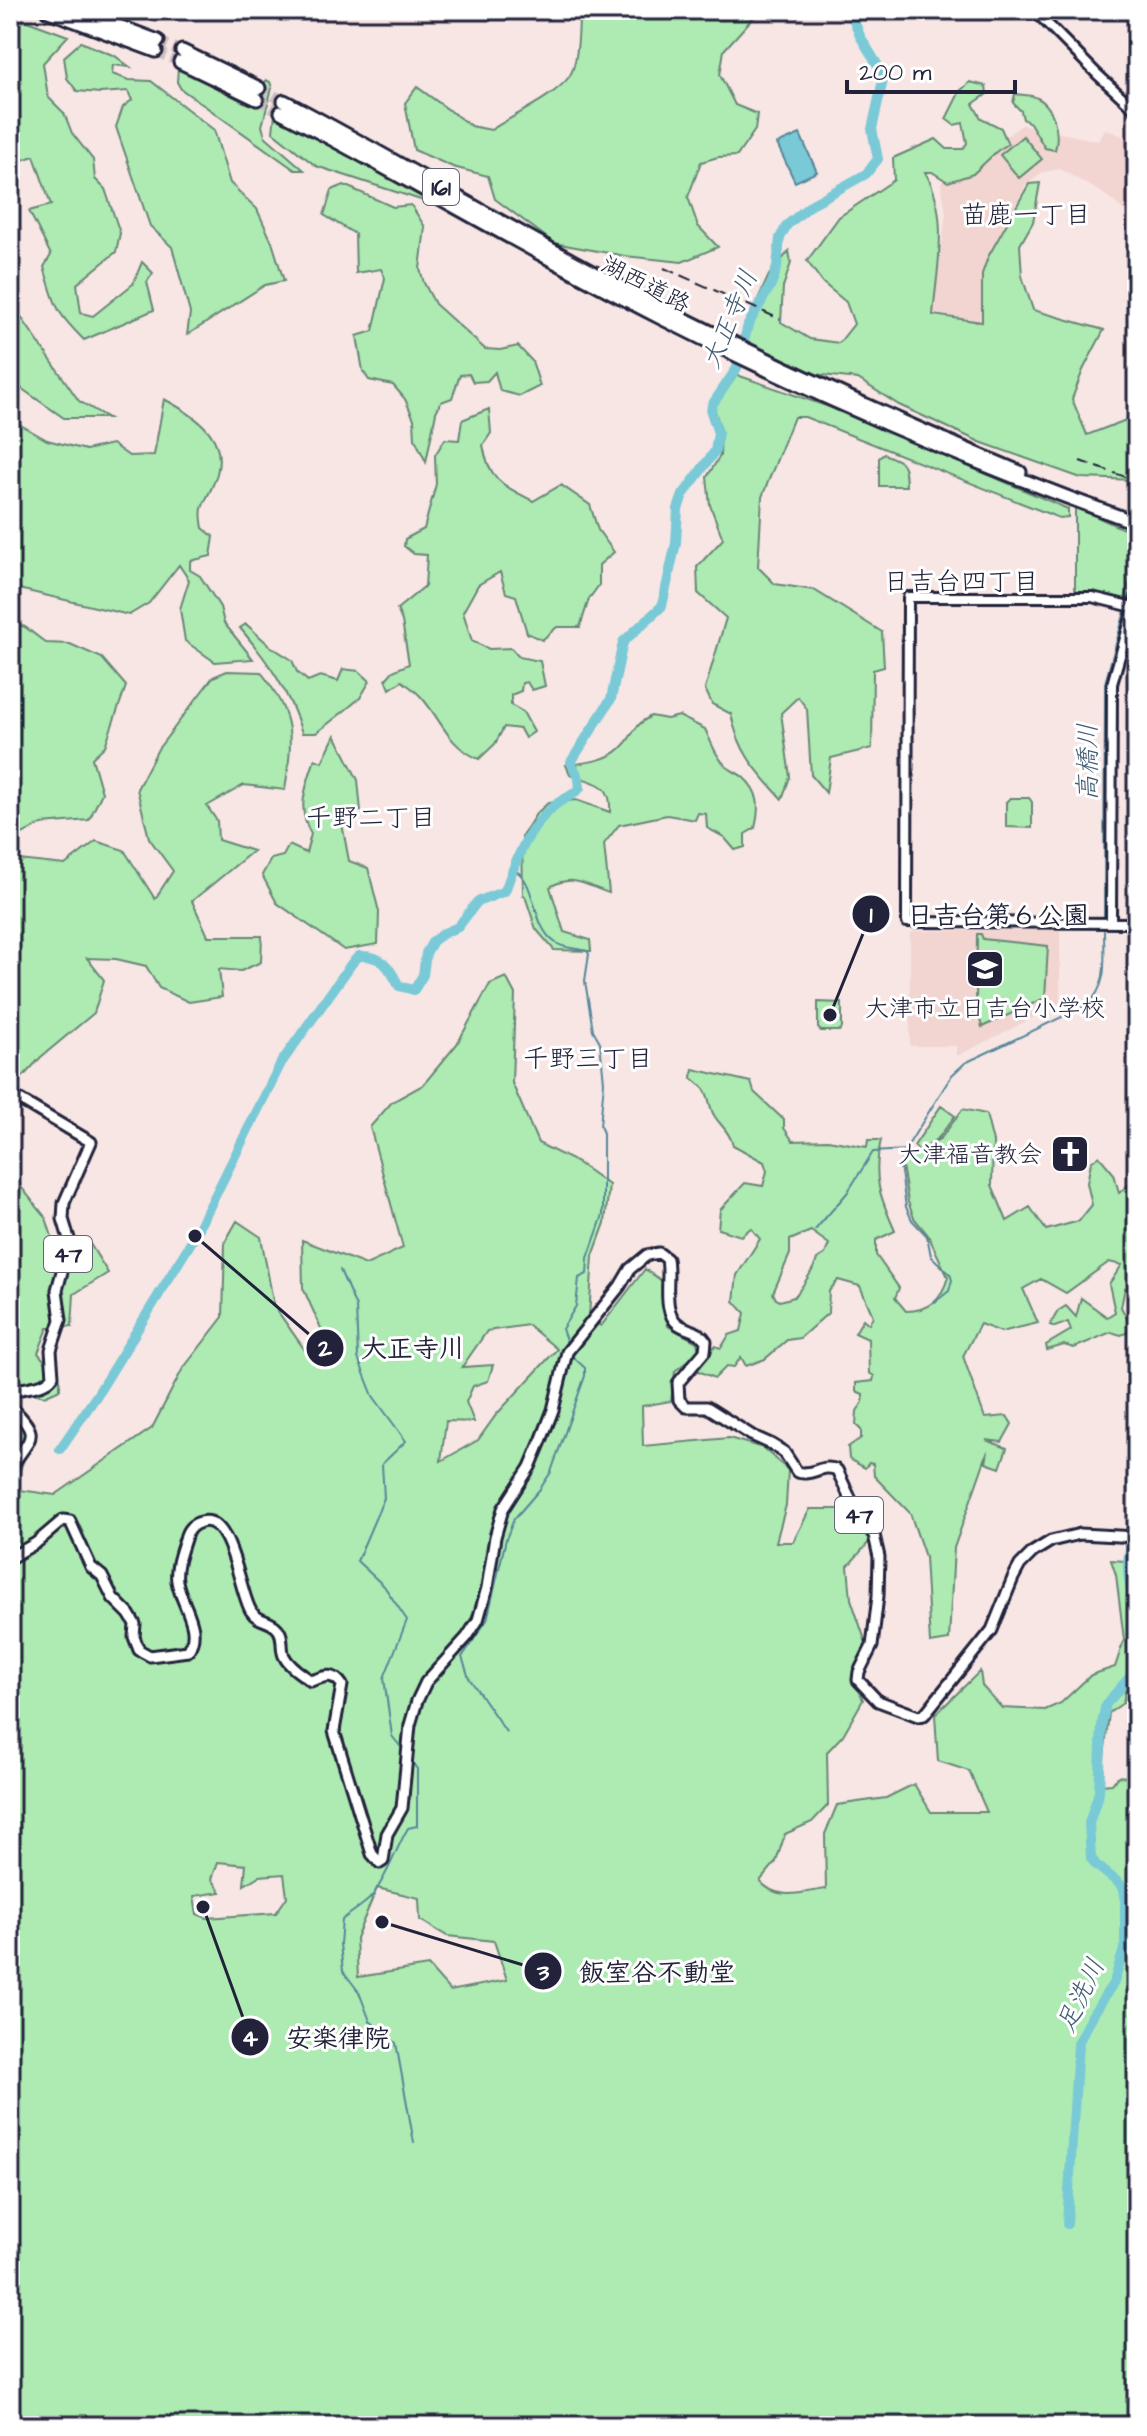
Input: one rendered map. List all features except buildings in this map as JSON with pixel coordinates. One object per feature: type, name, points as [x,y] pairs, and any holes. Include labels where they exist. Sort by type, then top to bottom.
[{"type":"highway","points":[[48,11],[157,46],[76,10]]},
{"type":"highway","points":[[181,57],[258,93]]},
{"type":"highway","name":"湖西道路","points":[[787,374],[283,106],[576,273],[787,374],[977,464],[1056,489],[1136,521]]},
{"type":"main road","name":"47","points":[[10,1094],[91,1142],[64,1203],[63,1219],[70,1242],[57,1290],[61,1320],[51,1350],[53,1376],[43,1385],[19,1388],[10,1393]]},
{"type":"main road","name":"47","points":[[10,1558],[36,1543],[56,1523],[70,1521],[91,1567],[102,1576],[113,1598],[135,1624],[134,1637],[139,1650],[150,1656],[188,1651],[195,1632],[178,1584],[177,1570],[186,1533],[195,1524],[208,1520],[218,1524],[233,1554],[247,1604],[253,1616],[277,1627],[282,1638],[282,1655],[311,1681],[330,1675],[337,1677],[342,1685],[334,1731],[374,1860],[380,1863],[383,1861],[387,1834],[402,1808],[410,1725],[426,1682],[467,1637],[478,1620],[503,1509],[530,1467],[545,1431],[569,1349],[637,1262],[647,1255],[664,1255],[669,1265],[668,1295],[673,1320],[704,1337],[707,1345],[678,1383],[679,1400],[686,1407],[707,1407],[771,1444],[784,1452],[797,1472],[807,1475],[824,1468],[837,1470],[856,1511],[874,1535],[879,1557],[878,1596],[872,1646],[858,1680],[878,1701],[918,1716],[924,1715],[992,1630],[1013,1578],[1033,1552],[1051,1541],[1080,1534],[1133,1537]]},
{"type":"main road","points":[[10,1406],[28,1424],[31,1432],[28,1446],[10,1469]]},
{"type":"street","points":[[1034,10],[1137,111]]},
{"type":"street","points":[[1123,10],[1137,16]]},
{"type":"street","points":[[1111,922],[1112,684],[1137,596]]},
{"type":"street","points":[[1135,608],[1092,597],[908,597],[907,922],[1137,923]]},
{"type":"shaded area","points":[[1022,125],[1098,141],[1105,129],[1137,142],[1137,220],[1101,192],[1060,169],[1043,172],[1026,185],[985,262],[982,322],[933,313],[946,213],[941,182]]},
{"type":"shaded area","points":[[1137,220],[1137,290],[1128,288],[1126,239]]},
{"type":"shaded area","name":"大津市立日吉台小学校","points":[[1060,930],[1060,1004],[957,1056],[956,1046],[910,1046],[910,934],[914,931]]},
{"type":"green space","points":[[579,10],[760,10],[724,50],[720,75],[735,105],[757,114],[755,130],[737,156],[701,162],[688,197],[698,226],[718,247],[682,262],[625,256],[554,243],[495,199],[488,176],[453,167],[414,150],[405,103],[417,87],[471,126],[491,130],[562,85],[572,71],[576,54]]},
{"type":"green space","points":[[27,21],[68,36],[43,63],[48,97],[64,113],[72,133],[93,160],[95,179],[105,189],[120,233],[116,252],[77,284],[81,313],[93,316],[133,284],[142,262],[153,273],[147,282],[154,310],[84,340],[57,307],[44,267],[51,255],[29,211],[51,205],[34,156],[10,164],[10,22]]},
{"type":"green space","points":[[81,42],[115,56],[130,67],[113,65],[112,74],[129,80],[151,81],[214,130],[230,183],[257,209],[272,242],[284,281],[265,285],[187,335],[190,313],[172,247],[150,226],[116,127],[123,107],[132,100],[128,91],[77,91],[67,78],[64,57]]},
{"type":"green space","points":[[178,67],[244,102],[257,105],[266,80],[270,82],[272,88],[262,126],[265,136],[304,170],[295,170],[181,89],[177,82]]},
{"type":"green space","points":[[970,82],[986,86],[987,94],[973,104],[981,118],[1001,128],[1008,144],[973,174],[948,182],[932,172],[925,172],[933,188],[940,223],[933,315],[982,322],[982,274],[988,257],[1029,184],[1040,183],[1033,222],[1020,245],[1022,276],[1033,310],[1104,330],[1072,399],[1087,435],[1134,417],[1137,480],[1081,478],[980,442],[899,405],[858,379],[805,373],[739,341],[769,275],[789,251],[791,263],[783,287],[781,322],[810,339],[839,343],[854,324],[846,302],[823,283],[807,261],[839,217],[894,180],[893,158],[936,139],[947,149],[963,149],[967,143],[963,123],[954,125],[946,119],[960,91]]},
{"type":"green space","points":[[1015,94],[1035,97],[1047,106],[1056,128],[1055,150],[1045,148],[1030,123],[1023,119],[1021,111],[1013,103]]},
{"type":"green space","points":[[275,114],[433,204],[316,166],[273,132]]},
{"type":"green space","points":[[1023,136],[1042,159],[1019,178],[1000,155]]},
{"type":"green space","points":[[344,185],[393,207],[411,205],[425,227],[420,269],[435,304],[485,349],[518,346],[532,361],[540,386],[520,396],[500,391],[495,372],[487,381],[473,382],[469,374],[460,375],[452,398],[441,402],[436,412],[426,462],[415,439],[414,419],[405,399],[393,385],[369,380],[363,371],[357,336],[373,331],[385,278],[381,269],[356,273],[355,234],[324,215],[332,190]]},
{"type":"green space","points":[[10,301],[79,401],[108,418],[64,418],[15,384],[10,378]]},
{"type":"green space","points":[[737,375],[829,407],[1068,509],[1068,517],[1059,518],[805,417],[794,417],[762,497],[758,567],[775,584],[814,590],[882,632],[884,667],[873,670],[872,748],[831,758],[826,793],[811,775],[807,709],[798,697],[781,713],[790,777],[782,799],[744,750],[731,714],[712,704],[705,689],[726,618],[698,593],[697,567],[723,539],[710,505],[707,477],[720,456],[721,430],[714,408]]},
{"type":"green space","points":[[164,399],[201,423],[216,444],[218,471],[201,515],[203,528],[214,537],[211,556],[190,561],[190,570],[200,576],[220,607],[224,623],[253,659],[215,662],[185,641],[180,609],[189,580],[179,565],[149,603],[129,615],[10,587],[10,419],[47,440],[86,450],[112,444],[129,456],[154,455]]},
{"type":"green space","points":[[489,409],[491,433],[483,445],[493,474],[533,501],[561,485],[590,505],[598,530],[614,552],[599,565],[599,585],[589,599],[580,627],[557,627],[542,640],[527,633],[516,596],[506,593],[500,572],[478,585],[463,612],[472,641],[489,649],[511,648],[519,657],[540,661],[545,686],[532,690],[527,682],[522,683],[521,691],[511,695],[511,705],[523,712],[534,732],[525,738],[520,729],[504,727],[495,744],[479,759],[452,740],[415,691],[402,681],[390,689],[386,679],[393,671],[409,664],[397,609],[425,586],[427,555],[414,554],[404,546],[405,539],[424,529],[436,484],[435,455],[445,439],[459,440],[462,420]]},
{"type":"green space","points":[[884,454],[902,464],[906,486],[879,486],[879,458]]},
{"type":"green space","points":[[1075,507],[1137,535],[1137,557],[1125,599],[1106,594],[1078,593],[1075,588]]},
{"type":"green space","points":[[10,622],[25,627],[46,643],[70,644],[102,658],[126,686],[105,746],[92,758],[102,793],[89,820],[42,824],[16,837],[19,860],[65,865],[96,841],[124,850],[155,899],[173,871],[149,838],[137,789],[158,749],[213,677],[227,671],[261,672],[286,715],[290,741],[285,790],[244,785],[207,806],[217,821],[218,840],[253,851],[192,901],[208,936],[262,936],[261,962],[241,971],[219,969],[222,997],[189,1002],[159,988],[146,966],[116,959],[87,958],[104,980],[94,1013],[41,1057],[20,1080],[10,1067]]},
{"type":"green space","points":[[246,624],[270,646],[292,660],[297,672],[308,681],[320,676],[338,681],[343,669],[359,671],[370,681],[360,698],[316,733],[302,733],[277,677],[240,628]]},
{"type":"green space","points":[[651,716],[667,719],[679,716],[705,729],[723,763],[753,788],[758,807],[755,828],[745,834],[745,847],[735,850],[724,837],[707,828],[706,814],[698,813],[695,820],[667,815],[619,825],[604,844],[609,893],[573,881],[550,887],[564,932],[590,940],[591,951],[554,950],[536,929],[523,895],[522,836],[536,814],[548,803],[576,800],[610,812],[605,789],[570,774],[566,765],[595,761],[616,752]]},
{"type":"green space","points":[[335,735],[358,780],[361,811],[340,813],[349,861],[368,868],[379,912],[378,944],[344,950],[277,903],[262,875],[271,859],[283,856],[289,845],[306,853],[311,834],[303,806],[306,788],[315,759],[322,762]]},
{"type":"green space","points":[[1010,798],[1029,798],[1032,802],[1032,828],[1006,827],[1006,802]]},
{"type":"green space","points":[[977,934],[981,934],[983,939],[1048,946],[1045,998],[982,1027],[976,1004]]},
{"type":"green space","points":[[506,977],[515,994],[512,1083],[538,1143],[578,1163],[609,1185],[605,1223],[593,1256],[589,1317],[601,1326],[645,1269],[662,1281],[668,1326],[697,1342],[699,1352],[675,1371],[671,1401],[642,1406],[643,1446],[729,1438],[763,1448],[788,1470],[786,1505],[776,1542],[793,1542],[810,1509],[848,1509],[870,1541],[848,1566],[851,1599],[868,1649],[853,1675],[863,1700],[843,1735],[827,1752],[828,1805],[812,1822],[785,1834],[776,1862],[760,1881],[782,1894],[826,1889],[825,1834],[837,1805],[886,1798],[914,1784],[931,1812],[987,1812],[969,1771],[938,1761],[935,1715],[980,1671],[982,1686],[1002,1708],[1045,1710],[1061,1703],[1091,1675],[1115,1667],[1124,1640],[1116,1575],[1111,1560],[1125,1561],[1137,1547],[1137,1687],[1126,1686],[1123,1703],[1109,1713],[1101,1785],[1112,1784],[1118,1776],[1137,1778],[1137,2426],[10,2426],[10,1411],[35,1430],[13,1489],[55,1495],[152,1428],[182,1370],[223,1317],[225,1242],[237,1221],[261,1237],[274,1306],[314,1363],[324,1335],[303,1288],[302,1240],[366,1265],[403,1248],[370,1127],[392,1102],[423,1085],[457,1044],[490,984]],"holes":[[[528,1325],[557,1349],[496,1415],[478,1440],[441,1461],[446,1421],[474,1422],[466,1402],[473,1386],[488,1381],[493,1365],[462,1367],[487,1331]],[[218,1862],[246,1865],[244,1885],[259,1876],[284,1874],[287,1897],[276,1913],[207,1918],[197,1914],[194,1896],[221,1892],[212,1879]],[[377,1888],[419,1898],[420,1920],[447,1936],[494,1941],[507,1980],[450,1991],[428,1966],[358,1977],[356,1938]]]},
{"type":"green space","points":[[818,1002],[842,1003],[842,1028],[839,1031],[821,1031],[818,1028]]},
{"type":"green space","points":[[693,1069],[751,1082],[754,1092],[784,1120],[784,1128],[793,1141],[828,1140],[867,1147],[868,1140],[881,1140],[877,1165],[879,1187],[895,1231],[876,1240],[876,1255],[899,1288],[895,1298],[906,1311],[921,1309],[933,1302],[942,1292],[948,1277],[928,1235],[914,1218],[902,1165],[908,1151],[921,1154],[941,1138],[963,1109],[986,1114],[993,1142],[992,1185],[1007,1221],[1030,1207],[1046,1230],[1079,1221],[1092,1205],[1087,1183],[1091,1162],[1099,1156],[1114,1174],[1119,1193],[1137,1177],[1137,1290],[1125,1288],[1121,1307],[1131,1326],[1129,1332],[1121,1335],[1111,1332],[1074,1348],[1064,1345],[1047,1350],[1046,1345],[1071,1330],[1068,1322],[1055,1327],[1050,1325],[1058,1311],[1066,1306],[1076,1317],[1081,1298],[1107,1317],[1115,1312],[1109,1284],[1122,1265],[1109,1262],[1066,1293],[1041,1279],[1023,1289],[1038,1323],[1001,1332],[980,1324],[963,1356],[985,1418],[1007,1416],[1012,1424],[1002,1442],[986,1440],[1007,1448],[1000,1468],[986,1463],[988,1451],[954,1548],[949,1640],[930,1643],[925,1557],[910,1513],[874,1476],[873,1464],[869,1463],[865,1468],[849,1459],[848,1447],[861,1438],[861,1430],[856,1425],[863,1394],[856,1391],[856,1383],[873,1381],[874,1376],[869,1373],[868,1339],[855,1333],[863,1319],[869,1324],[873,1316],[860,1286],[838,1280],[829,1291],[828,1313],[800,1338],[787,1340],[765,1359],[746,1366],[741,1357],[734,1367],[727,1366],[715,1378],[698,1371],[697,1362],[715,1346],[721,1348],[729,1335],[741,1331],[745,1313],[734,1301],[737,1275],[760,1239],[751,1228],[741,1236],[718,1229],[720,1210],[745,1183],[763,1186],[767,1171],[764,1162],[733,1145],[714,1115],[705,1090],[692,1078]],"holes":[[[811,1231],[829,1244],[794,1297],[780,1301],[776,1299],[773,1293],[790,1254],[790,1240]]]},
{"type":"green space","points":[[941,1106],[955,1116],[939,1137],[920,1152],[914,1146]]},
{"type":"green space","points":[[10,1147],[15,1150],[18,1183],[46,1218],[55,1246],[90,1244],[108,1273],[74,1294],[72,1326],[48,1328],[38,1353],[60,1379],[60,1389],[44,1396],[10,1387]]},
{"type":"water","points":[[800,134],[817,172],[795,182],[777,144]]},
{"type":"waterway","name":"大正寺川","points":[[60,1449],[195,1236],[281,1063],[352,963],[359,956],[374,957],[388,967],[399,986],[414,990],[423,975],[426,953],[433,941],[458,927],[477,902],[505,891],[518,857],[536,825],[556,804],[580,788],[571,762],[611,699],[623,642],[662,606],[676,543],[678,509],[683,495],[715,451],[718,433],[711,412],[712,405],[737,368],[748,325],[772,283],[780,238],[787,225],[812,204],[866,174],[878,159],[872,129],[883,80],[850,10]]},
{"type":"waterway","name":"高橋川","points":[[1128,600],[1137,570]]},
{"type":"waterway","name":"高橋川","points":[[1104,916],[1105,683],[1125,611]]},
{"type":"waterway","points":[[513,869],[527,883],[548,935],[560,945],[589,954],[585,981],[593,1030],[600,1042],[604,1082],[600,1126],[603,1133],[603,1215],[588,1258],[587,1274],[579,1278],[576,1306],[562,1329],[568,1346]]},
{"type":"waterway","name":"高橋川","points":[[815,1230],[847,1193],[873,1152],[905,1150],[952,1075],[965,1063],[1087,1005],[1102,980],[1104,931]]},
{"type":"waterway","points":[[904,1152],[900,1165],[906,1207],[912,1220],[927,1236],[931,1256],[950,1274],[952,1280],[949,1291],[935,1302]]},
{"type":"waterway","points":[[340,1270],[356,1307],[358,1358],[373,1396],[406,1441],[382,1464],[384,1498],[357,1561],[384,1586],[407,1620],[384,1678],[392,1736],[404,1751]]},
{"type":"waterway","points":[[506,1732],[469,1678],[462,1657],[487,1620],[506,1539],[514,1519],[551,1472],[585,1376],[585,1368],[571,1355]]},
{"type":"waterway","name":"足洗川","points":[[1137,1469],[1133,1483],[1137,1497]]},
{"type":"waterway","name":"足洗川","points":[[1137,1510],[1137,1515]]},
{"type":"waterway","name":"足洗川","points":[[1137,1531],[1128,1560],[1137,1609]]},
{"type":"waterway","name":"足洗川","points":[[1067,2224],[1078,2044],[1114,1982],[1125,1946],[1125,1893],[1120,1884],[1091,1858],[1089,1823],[1099,1792],[1102,1723],[1106,1704],[1137,1669]]},
{"type":"waterway","points":[[410,1759],[417,1769],[417,1826],[408,1828],[372,1896],[342,1920],[340,1944],[343,1971],[359,1992],[370,2021],[396,2043],[414,2143]]},
{"type":"tunnel","points":[[158,41],[182,51]]},
{"type":"tunnel","points":[[156,51],[180,62]]},
{"type":"tunnel","points":[[259,88],[284,101]]},
{"type":"tunnel","points":[[257,99],[281,112]]},
{"type":"railway","points":[[664,268],[780,319]]},
{"type":"railway","points":[[1080,461],[1137,481]]},
{"type":"place","name":"大津市立日吉台小学校","points":[[985,969]]},
{"type":"place","name":"日吉台第６公園","points":[[830,1015]]},
{"type":"place","name":"大津福音教会","points":[[1070,1154]]},
{"type":"place","name":"大正寺川","points":[[195,1236]]},
{"type":"place","name":"安楽律院","points":[[203,1907]]},
{"type":"place","name":"飯室谷不動堂","points":[[382,1922]]},
{"type":"district","name":"苗鹿一丁目","points":[[1026,214]]},
{"type":"district","name":"日吉台四丁目","points":[[961,581]]},
{"type":"district","name":"千野二丁目","points":[[371,817]]},
{"type":"district","name":"千野三丁目","points":[[588,1058]]}]
